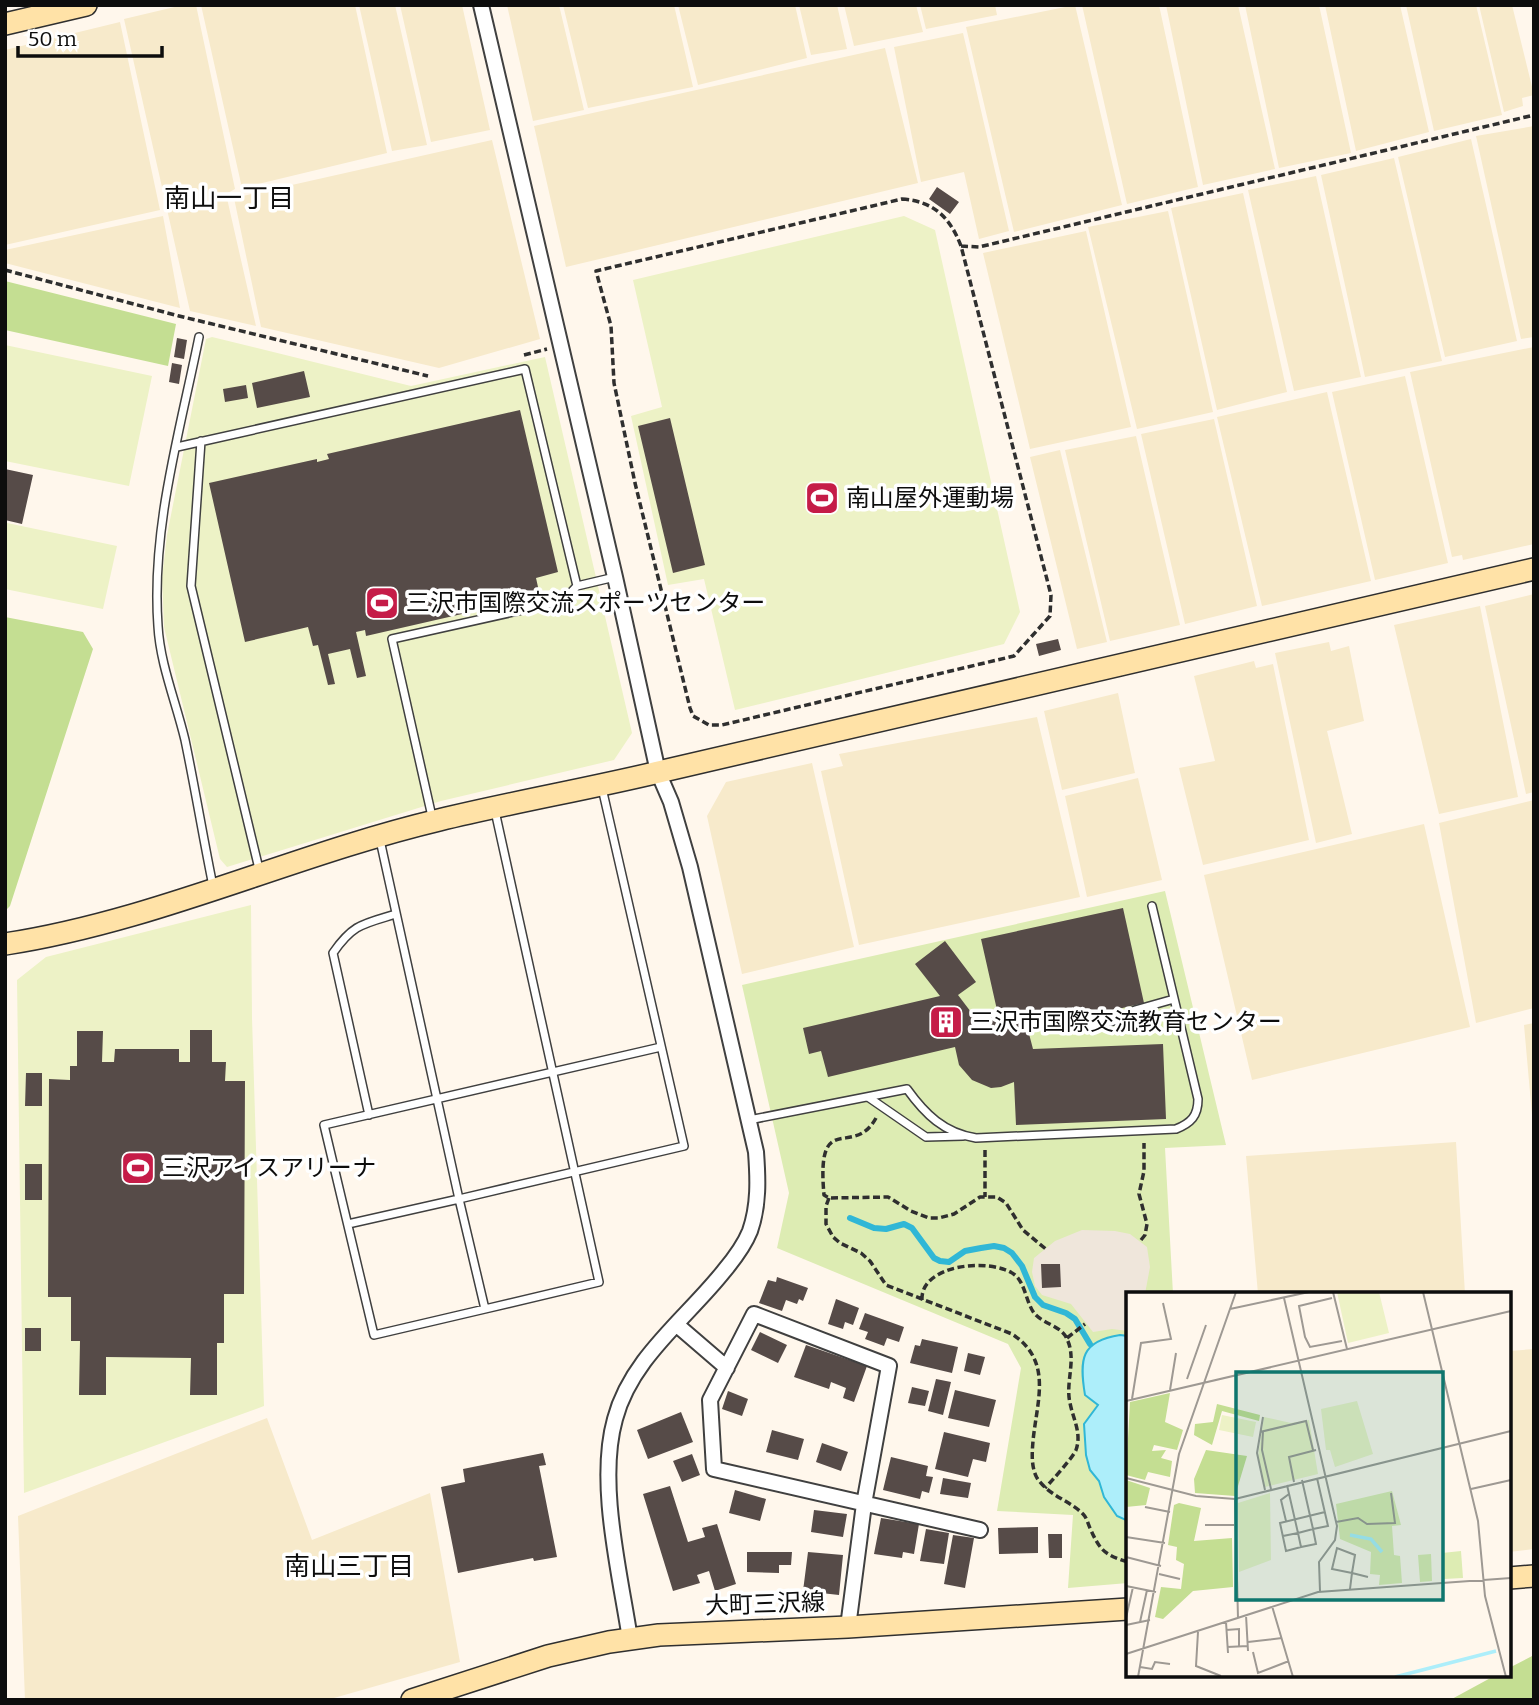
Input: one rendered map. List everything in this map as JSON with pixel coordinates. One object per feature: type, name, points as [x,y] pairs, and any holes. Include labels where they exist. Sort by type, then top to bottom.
[{"type":"street","points":[[5,24],[86,5]]},
{"type":"street","points":[[481,5],[658,772],[671,802],[690,867],[756,1152],[758,1183],[755,1210],[738,1254],[634,1376],[615,1417],[608,1468],[610,1503],[630,1639]]},
{"type":"street","points":[[5,944],[164,907],[343,846],[433,821],[658,772],[1534,569]]},
{"type":"street","points":[[848,1627],[864,1504],[889,1366],[754,1314],[710,1400],[714,1469],[864,1504],[981,1530]]},
{"type":"street","points":[[677,1325],[727,1367]]},
{"type":"street","points":[[1511,1578],[1534,1576]]},
{"type":"street","name":"大町三沢線","points":[[412,1700],[548,1656],[630,1639],[715,1631],[848,1627],[1126,1609]]},
{"type":"lane","points":[[199,337],[158,558],[158,629],[185,740],[214,890]]},
{"type":"lane","points":[[177,447],[525,369],[577,586]]},
{"type":"lane","points":[[201,441],[191,586],[260,874]]},
{"type":"lane","points":[[433,821],[392,639],[563,601],[577,586],[615,577]]},
{"type":"lane","points":[[348,1224],[684,1146],[601,785]]},
{"type":"lane","points":[[494,807],[551,1072],[573,1172],[599,1282],[374,1335],[324,1125],[551,1072],[661,1047]]},
{"type":"lane","points":[[379,836],[485,1309]]},
{"type":"lane","points":[[868,1097],[926,1137],[985,1138],[1176,1129],[1188,1125],[1198,1107],[1195,1081],[1152,906]]},
{"type":"lane","points":[[369,1115],[333,953],[344,937],[358,925],[396,914]]},
{"type":"lane","points":[[1084,1027],[1118,1020],[1135,1010],[1174,999]]},
{"type":"lane","points":[[748,1120],[907,1089],[929,1116],[964,1136]]},
{"type":"path","points":[[961,246],[979,247],[1534,115]]},
{"type":"path","points":[[902,200],[917,200],[934,207],[954,228],[961,246],[1051,595],[1050,616],[1014,656],[736,722],[709,725],[693,716],[690,708],[635,483],[614,383],[611,326],[596,271],[902,200]]},
{"type":"path","points":[[5,270],[429,377]]},
{"type":"path","points":[[519,356],[559,346]]},
{"type":"path","points":[[882,1107],[869,1129],[855,1136],[839,1138],[826,1146],[823,1156],[824,1195],[829,1198],[888,1197],[929,1218],[954,1214],[981,1197],[998,1197],[1006,1203],[1023,1230],[1047,1250]]},
{"type":"path","points":[[1141,1240],[1147,1224],[1139,1194],[1144,1171],[1143,1130]]},
{"type":"path","points":[[985,1138],[985,1197]]},
{"type":"path","points":[[829,1198],[826,1224],[833,1237],[870,1261],[886,1285],[1012,1334],[1027,1344],[1034,1354],[1039,1370],[1032,1457],[1038,1479],[1056,1498],[1085,1516],[1097,1545],[1103,1551],[1126,1561]]},
{"type":"path","points":[[922,1300],[922,1290],[929,1279],[939,1273],[956,1268],[997,1266],[1016,1275],[1038,1318],[1062,1331],[1067,1338],[1071,1367],[1070,1403],[1078,1426],[1076,1452],[1045,1488]]},
{"type":"path","points":[[1067,1338],[1085,1324]]},
{"type":"shaded area","points":[[183,5],[196,5],[235,189],[226,194],[256,326],[190,311],[124,19]]},
{"type":"shaded area","points":[[201,5],[355,5],[387,153],[242,188]]},
{"type":"shaded area","points":[[359,5],[395,5],[427,145],[392,151]]},
{"type":"shaded area","points":[[400,5],[462,5],[490,130],[431,142]]},
{"type":"shaded area","points":[[507,5],[559,5],[584,110],[533,121]]},
{"type":"shaded area","points":[[563,5],[674,5],[693,87],[588,108]]},
{"type":"shaded area","points":[[678,5],[795,5],[807,58],[698,85]]},
{"type":"shaded area","points":[[799,5],[837,5],[847,49],[811,55]]},
{"type":"shaded area","points":[[844,5],[916,5],[923,32],[854,46]]},
{"type":"shaded area","points":[[920,5],[995,5],[997,15],[926,29]]},
{"type":"shaded area","points":[[1075,5],[1122,205],[1014,232],[966,27]]},
{"type":"shaded area","points":[[1082,5],[1159,5],[1198,187],[1127,204]]},
{"type":"shaded area","points":[[1166,5],[1238,5],[1275,169],[1203,185]]},
{"type":"shaded area","points":[[1245,5],[1319,5],[1351,153],[1279,168]]},
{"type":"shaded area","points":[[1325,5],[1400,5],[1429,132],[1356,151]]},
{"type":"shaded area","points":[[1406,5],[1476,5],[1502,115],[1434,131]]},
{"type":"shaded area","points":[[1479,5],[1512,5],[1534,95],[1522,98],[1523,106],[1504,112]]},
{"type":"shaded area","points":[[120,22],[160,210],[5,245],[5,50]]},
{"type":"shaded area","points":[[963,33],[1009,231],[979,239],[964,172],[921,182],[894,47]]},
{"type":"shaded area","points":[[885,48],[918,183],[566,267],[534,126]]},
{"type":"shaded area","points":[[1534,126],[1534,337],[1521,339],[1476,136]]},
{"type":"shaded area","points":[[1471,139],[1517,341],[1445,357],[1398,157]]},
{"type":"shaded area","points":[[492,140],[540,339],[439,368],[261,327],[234,198]]},
{"type":"shaded area","points":[[1394,158],[1442,361],[1365,377],[1321,175]]},
{"type":"shaded area","points":[[1316,176],[1361,377],[1294,391],[1248,190]]},
{"type":"shaded area","points":[[1243,193],[1287,392],[1217,410],[1171,208]]},
{"type":"shaded area","points":[[1168,211],[1213,412],[1137,429],[1088,227]]},
{"type":"shaded area","points":[[163,216],[180,308],[5,263],[5,250]]},
{"type":"shaded area","points":[[1086,231],[1131,427],[1030,449],[983,253]]},
{"type":"shaded area","points":[[1534,347],[1534,544],[1463,560],[1462,555],[1452,557],[1410,372]]},
{"type":"shaded area","points":[[1405,376],[1448,563],[1375,580],[1332,392]]},
{"type":"shaded area","points":[[1327,392],[1371,581],[1262,606],[1217,417]]},
{"type":"shaded area","points":[[1214,419],[1257,606],[1185,624],[1141,434]]},
{"type":"shaded area","points":[[1136,436],[1180,625],[1110,641],[1065,450]]},
{"type":"shaded area","points":[[1060,450],[1107,642],[1077,649],[1030,457]]},
{"type":"shaded area","points":[[1534,594],[1534,792],[1526,794],[1485,606]]},
{"type":"shaded area","points":[[1480,606],[1518,797],[1439,814],[1394,625]]},
{"type":"shaded area","points":[[1329,642],[1331,651],[1349,646],[1364,721],[1327,731],[1352,834],[1316,843],[1275,653]]},
{"type":"shaded area","points":[[1254,661],[1256,668],[1273,664],[1309,840],[1203,865],[1179,768],[1215,761],[1194,676]]},
{"type":"shaded area","points":[[1118,693],[1135,773],[1062,790],[1044,711]]},
{"type":"shaded area","points":[[1037,717],[1080,897],[859,945],[821,771],[843,766],[839,754]]},
{"type":"shaded area","points":[[812,763],[854,947],[742,974],[707,816],[726,782]]},
{"type":"shaded area","points":[[1138,778],[1162,880],[1087,897],[1065,796]]},
{"type":"shaded area","points":[[1534,800],[1534,1008],[1476,1023],[1439,823]]},
{"type":"shaded area","points":[[1424,824],[1470,1027],[1252,1080],[1204,875]]},
{"type":"shaded area","points":[[1534,1023],[1534,1114],[1532,1115],[1524,1025]]},
{"type":"shaded area","points":[[1456,1142],[1465,1292],[1258,1292],[1246,1156]]},
{"type":"shaded area","points":[[1082,1230],[1115,1231],[1130,1234],[1147,1247],[1150,1267],[1145,1292],[1126,1292],[1126,1331],[1112,1329],[1093,1332],[1071,1304],[1042,1295],[1035,1286],[1032,1272],[1034,1258],[1055,1241]]},
{"type":"shaded area","points":[[1534,1349],[1534,1549],[1511,1552],[1511,1351]]},
{"type":"shaded area","points":[[267,1418],[312,1540],[430,1493],[460,1662],[327,1700],[25,1700],[18,1516]]},
{"type":"green space","name":"南山屋外運動場","points":[[904,216],[935,230],[1020,612],[1004,644],[735,710],[704,579],[668,585],[631,416],[662,407],[633,280]]},
{"type":"green space","points":[[5,281],[176,324],[168,366],[5,330]]},
{"type":"green space","name":"三沢市国際交流スポーツセンター","points":[[212,337],[411,386],[545,357],[632,733],[614,760],[441,801],[227,867],[220,859],[164,627],[162,578],[167,535],[206,339]]},
{"type":"green space","points":[[5,345],[152,376],[129,486],[5,461]]},
{"type":"green space","points":[[7,523],[117,546],[103,609],[5,589]]},
{"type":"green space","points":[[5,617],[83,632],[93,649],[10,906],[5,911]]},
{"type":"green space","points":[[1165,891],[1226,1145],[1165,1148],[1173,1292],[1126,1292],[1126,1583],[1068,1588],[1073,1515],[997,1511],[1021,1368],[1008,1344],[777,1248],[789,1193],[742,985]]},
{"type":"green space","name":"三沢アイスアリーナ","points":[[251,905],[264,1406],[24,1493],[17,980],[46,957]]},
{"type":"green space","points":[[1534,1655],[1534,1700],[1450,1700],[1492,1677],[1511,1677],[1511,1667]]},
{"type":"water","points":[[1126,1336],[1126,1520],[1117,1516],[1104,1497],[1099,1481],[1090,1470],[1086,1455],[1084,1424],[1098,1405],[1085,1395],[1083,1362],[1090,1347],[1107,1338]]},
{"type":"building","points":[[937,187],[959,202],[950,214],[929,199]]},
{"type":"building","points":[[177,338],[187,340],[184,359],[174,357]]},
{"type":"building","points":[[172,363],[182,365],[179,384],[169,382]]},
{"type":"building","points":[[304,371],[310,397],[257,408],[252,383]]},
{"type":"building","points":[[246,385],[248,398],[225,402],[223,389]]},
{"type":"building","points":[[520,410],[558,572],[536,578],[540,596],[366,636],[365,630],[356,632],[366,676],[357,678],[350,649],[328,654],[335,684],[328,685],[318,645],[313,646],[308,627],[245,642],[209,483],[317,459],[317,462],[329,459],[327,454]]},
{"type":"building","points":[[670,418],[705,565],[673,573],[638,426]]},
{"type":"building","points":[[5,469],[33,475],[22,524],[5,520]]},
{"type":"building","points":[[1058,639],[1061,650],[1039,656],[1036,644]]},
{"type":"building","name":"三沢市国際交流教育センター","points":[[1123,908],[1144,1003],[1028,1030],[1033,1049],[1163,1044],[1166,1119],[1016,1125],[1014,1082],[991,1088],[972,1080],[959,1065],[955,1047],[828,1077],[821,1051],[809,1054],[803,1028],[940,996],[915,964],[945,941],[976,982],[958,995],[974,1016],[988,1010],[997,1010],[981,939]]},
{"type":"building","points":[[190,1030],[212,1030],[212,1062],[226,1062],[225,1081],[245,1081],[244,1294],[224,1294],[224,1343],[217,1343],[217,1395],[190,1395],[191,1358],[106,1357],[106,1395],[79,1395],[80,1341],[71,1341],[71,1297],[48,1297],[49,1079],[70,1080],[70,1066],[77,1066],[77,1031],[103,1031],[102,1062],[114,1062],[115,1049],[179,1049],[179,1062],[190,1062]]},
{"type":"building","points":[[26,1073],[42,1073],[42,1106],[25,1106]]},
{"type":"building","points":[[25,1164],[42,1164],[42,1200],[25,1200]]},
{"type":"building","points":[[1041,1264],[1060,1264],[1061,1287],[1042,1288]]},
{"type":"building","points":[[777,1277],[808,1288],[803,1301],[799,1299],[797,1304],[786,1300],[782,1311],[759,1303],[768,1280],[776,1282]]},
{"type":"building","points":[[836,1299],[859,1308],[853,1325],[845,1322],[843,1329],[828,1324]]},
{"type":"building","points":[[865,1313],[904,1327],[899,1342],[887,1338],[884,1346],[865,1339],[868,1332],[859,1329]]},
{"type":"building","points":[[25,1328],[41,1328],[41,1351],[25,1351]]},
{"type":"building","points":[[760,1332],[787,1345],[778,1363],[751,1350]]},
{"type":"building","points":[[922,1339],[958,1347],[952,1373],[910,1363],[915,1345],[920,1346]]},
{"type":"building","points":[[806,1345],[867,1366],[854,1402],[843,1398],[846,1388],[831,1382],[829,1389],[794,1377]]},
{"type":"building","points":[[968,1353],[985,1357],[980,1375],[964,1371]]},
{"type":"building","points":[[936,1379],[951,1382],[943,1415],[928,1411]]},
{"type":"building","points":[[912,1387],[929,1391],[925,1406],[908,1403]]},
{"type":"building","points":[[955,1390],[996,1400],[989,1427],[948,1418]]},
{"type":"building","points":[[728,1391],[748,1399],[742,1416],[722,1409]]},
{"type":"building","points":[[681,1412],[693,1442],[648,1459],[637,1430]]},
{"type":"building","points":[[772,1430],[804,1439],[798,1460],[766,1452]]},
{"type":"building","points":[[944,1432],[990,1443],[986,1462],[973,1459],[968,1477],[935,1469]]},
{"type":"building","points":[[822,1443],[848,1452],[841,1471],[816,1462]]},
{"type":"building","points":[[543,1453],[546,1465],[539,1466],[557,1557],[534,1561],[533,1558],[458,1573],[441,1487],[465,1482],[463,1469]]},
{"type":"building","points":[[692,1454],[700,1475],[682,1482],[673,1461]]},
{"type":"building","points":[[891,1457],[928,1466],[926,1476],[933,1477],[929,1493],[922,1491],[920,1499],[883,1490]]},
{"type":"building","points":[[943,1478],[971,1483],[968,1498],[940,1494]]},
{"type":"building","points":[[670,1486],[688,1542],[705,1537],[702,1528],[717,1524],[736,1584],[715,1591],[709,1571],[697,1575],[700,1583],[673,1591],[643,1494]]},
{"type":"building","points":[[735,1490],[766,1499],[760,1521],[729,1513]]},
{"type":"building","points":[[814,1510],[847,1514],[843,1537],[811,1532]]},
{"type":"building","points":[[881,1518],[919,1524],[914,1554],[903,1552],[902,1558],[874,1554]]},
{"type":"building","points":[[1038,1527],[1038,1553],[999,1554],[998,1528]]},
{"type":"building","points":[[926,1529],[949,1533],[944,1564],[920,1561]]},
{"type":"building","points":[[1048,1534],[1062,1534],[1062,1558],[1049,1558]]},
{"type":"building","points":[[953,1535],[974,1538],[965,1588],[944,1584]]},
{"type":"building","points":[[747,1552],[792,1552],[791,1565],[779,1565],[779,1573],[747,1572]]},
{"type":"building","points":[[808,1552],[843,1555],[839,1595],[803,1591]]},
{"type":"waterway","points":[[850,1218],[874,1228],[886,1229],[904,1224],[912,1228],[934,1258],[940,1261],[949,1262],[965,1251],[994,1246],[1004,1248],[1012,1253],[1022,1266],[1035,1297],[1043,1305],[1075,1319],[1090,1344]]},
{"type":"place","name":"南山屋外運動場","points":[[822,498]]},
{"type":"place","name":"三沢市国際交流スポーツセンター","points":[[382,603]]},
{"type":"place","name":"三沢市国際交流教育センター","points":[[946,1022]]},
{"type":"place","name":"三沢アイスアリーナ","points":[[138,1168]]},
{"type":"district","name":"南山一丁目","points":[[229,198]]},
{"type":"district","name":"南山三丁目","points":[[349,1566]]}]
